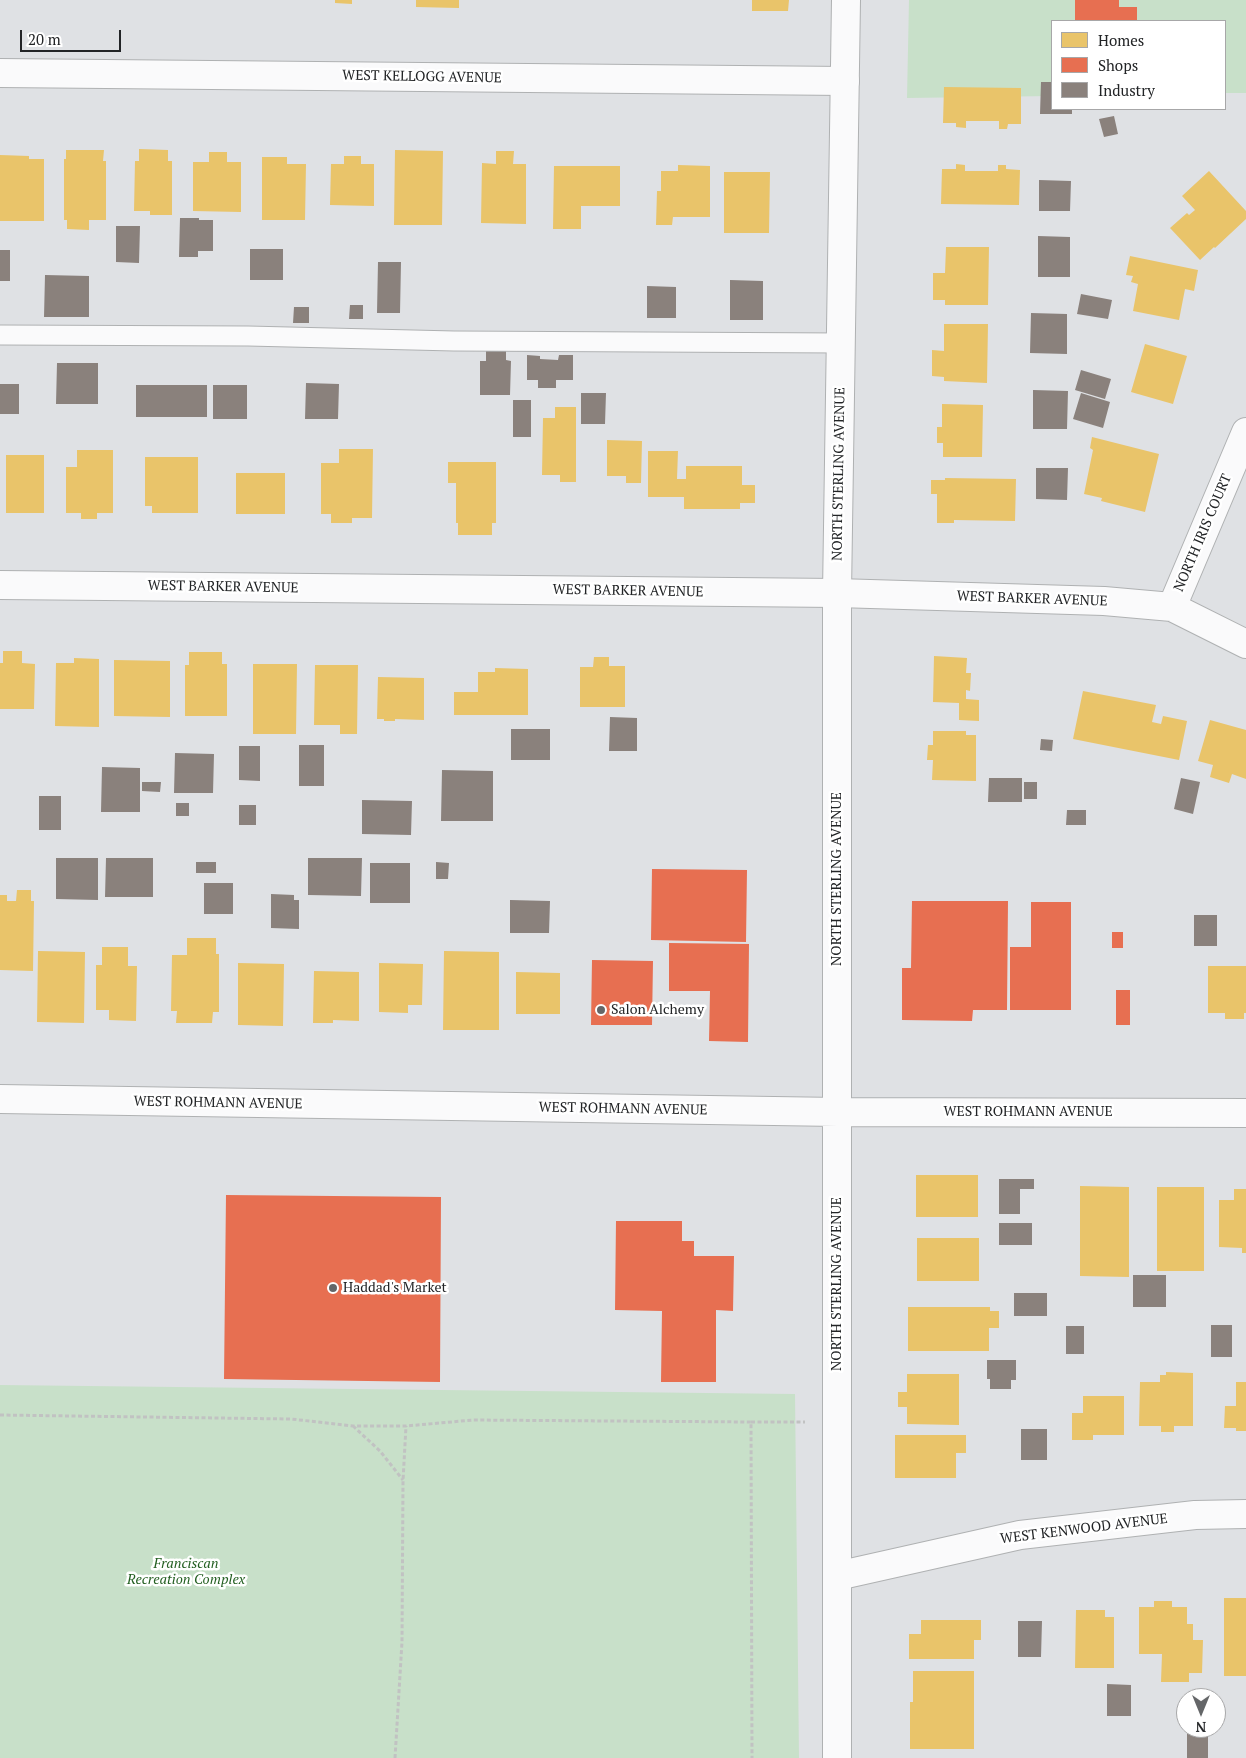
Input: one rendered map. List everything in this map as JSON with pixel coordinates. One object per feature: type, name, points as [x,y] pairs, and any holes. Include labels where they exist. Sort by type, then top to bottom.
[{"type":"street","name":"NORTH STERLING AVENUE","points":[[837,1758],[837,593],[846,0]]},
{"type":"street","name":"WEST KELLOGG AVENUE","points":[[0,73],[845,81]]},
{"type":"street","name":"NORTH IRIS COURT","points":[[1172,607],[1246,432]]},
{"type":"street","name":"WEST BARKER AVENUE","points":[[0,585],[837,593],[1104,600],[1172,607],[1246,644]]},
{"type":"street","name":"WEST ROHMANN AVENUE","points":[[0,1099],[838,1112],[1246,1113]]},
{"type":"street","name":"WEST KENWOOD AVENUE","points":[[837,1576],[1020,1535],[1195,1515],[1246,1514]]},
{"type":"lane","points":[[0,335],[248,336],[454,341],[841,343]]},
{"type":"path","points":[[0,1415],[291,1419],[353,1426],[406,1426],[473,1420],[814,1422]]},
{"type":"path","points":[[751,1422],[752,1758]]},
{"type":"path","points":[[353,1426],[380,1452],[403,1480]]},
{"type":"path","points":[[395,1758],[402,1642],[403,1480],[406,1426]]},
{"type":"green space","points":[[909,0],[1246,0],[1246,93],[1226,93],[1226,20],[1051,20],[1051,96],[907,98]]},
{"type":"green space","name":"Franciscan Recreation Complex","points":[[0,1385],[795,1394],[799,1758],[0,1758]]},
{"type":"building: Homes","points":[[335,0],[352,0],[352,4],[335,3]]},
{"type":"building: Homes","points":[[416,0],[459,0],[459,8],[416,7]]},
{"type":"building: Homes","points":[[752,0],[789,0],[788,11],[752,11]]},
{"type":"building: Homes","points":[[944,87],[1021,88],[1021,124],[1008,124],[1007,129],[999,129],[999,121],[966,121],[966,128],[956,127],[956,123],[943,123]]},
{"type":"building: Homes","points":[[139,149],[168,150],[168,161],[172,161],[172,215],[150,215],[150,211],[134,211],[135,161],[139,161]]},
{"type":"building: Homes","points":[[66,150],[104,150],[103,161],[106,161],[106,220],[89,220],[89,230],[67,229],[67,220],[64,220],[64,159],[66,159]]},
{"type":"building: Homes","points":[[395,150],[443,151],[442,225],[394,225]]},
{"type":"building: Homes","points":[[496,151],[514,151],[513,164],[526,164],[526,224],[481,223],[482,163],[496,164]]},
{"type":"building: Homes","points":[[209,152],[227,152],[227,162],[241,162],[241,212],[193,211],[193,162],[209,162]]},
{"type":"building: Homes","points":[[0,155],[29,156],[29,159],[44,159],[44,221],[0,221]]},
{"type":"building: Homes","points":[[344,156],[361,156],[361,164],[374,164],[374,206],[330,205],[331,164],[344,164]]},
{"type":"building: Homes","points":[[262,157],[287,157],[287,164],[306,164],[305,220],[262,220]]},
{"type":"building: Homes","points":[[956,164],[965,165],[965,171],[998,171],[998,165],[1006,165],[1006,169],[1020,170],[1019,205],[941,204],[942,169],[956,169]]},
{"type":"building: Homes","points":[[678,165],[710,166],[710,217],[673,217],[672,225],[656,225],[657,191],[661,191],[661,171],[678,171]]},
{"type":"building: Homes","points":[[554,166],[620,166],[620,206],[581,206],[581,229],[553,229]]},
{"type":"building: Homes","points":[[1209,171],[1246,211],[1246,219],[1200,260],[1170,228],[1187,213],[1189,215],[1195,210],[1182,196]]},
{"type":"building: Homes","points":[[724,172],[770,172],[769,233],[724,233]]},
{"type":"building: Homes","points":[[946,247],[989,247],[988,305],[945,305],[945,300],[933,300],[933,273],[945,273]]},
{"type":"building: Homes","points":[[1130,256],[1198,270],[1194,291],[1185,289],[1179,320],[1133,311],[1138,284],[1131,282],[1133,276],[1126,275]]},
{"type":"building: Homes","points":[[944,324],[988,324],[987,383],[944,381],[944,377],[932,376],[932,350],[944,351]]},
{"type":"building: Homes","points":[[1145,344],[1187,356],[1173,404],[1131,392]]},
{"type":"building: Homes","points":[[942,404],[983,405],[982,457],[943,457],[943,443],[937,443],[937,427],[942,427]]},
{"type":"building: Homes","points":[[555,407],[576,407],[576,482],[560,482],[560,475],[542,475],[543,418],[555,418]]},
{"type":"building: Homes","points":[[1092,437],[1159,454],[1145,512],[1101,501],[1102,498],[1084,494],[1093,450],[1090,448]]},
{"type":"building: Homes","points":[[607,440],[642,441],[641,483],[626,483],[626,476],[607,476]]},
{"type":"building: Homes","points":[[339,449],[373,449],[372,518],[352,518],[352,523],[331,523],[331,514],[321,514],[321,463],[339,463]]},
{"type":"building: Homes","points":[[77,450],[113,450],[113,513],[97,513],[97,519],[81,519],[81,513],[66,513],[66,467],[77,467]]},
{"type":"building: Homes","points":[[648,451],[678,451],[677,479],[686,479],[686,466],[742,466],[742,485],[755,485],[755,503],[740,503],[740,509],[684,509],[684,497],[648,497]]},
{"type":"building: Homes","points":[[6,455],[44,455],[44,513],[6,513]]},
{"type":"building: Homes","points":[[145,457],[198,457],[198,513],[152,513],[152,506],[145,506]]},
{"type":"building: Homes","points":[[448,462],[496,462],[496,523],[492,523],[492,535],[458,535],[458,523],[456,523],[456,483],[448,483]]},
{"type":"building: Homes","points":[[236,473],[285,473],[285,514],[236,514]]},
{"type":"building: Homes","points":[[945,478],[1016,479],[1015,521],[954,520],[954,523],[937,523],[937,494],[931,494],[931,480],[945,480]]},
{"type":"building: Homes","points":[[3,651],[22,651],[22,663],[35,664],[34,709],[0,709],[0,663],[3,663]]},
{"type":"building: Homes","points":[[189,652],[222,652],[222,664],[227,664],[227,716],[185,716],[185,665],[189,665]]},
{"type":"building: Homes","points":[[934,656],[967,658],[966,673],[971,673],[970,691],[966,690],[966,699],[979,700],[979,721],[959,720],[959,703],[933,702]]},
{"type":"building: Homes","points":[[594,657],[609,657],[609,666],[625,666],[625,707],[580,707],[580,667],[593,667]]},
{"type":"building: Homes","points":[[74,658],[99,659],[99,727],[55,726],[56,663],[74,663]]},
{"type":"building: Homes","points":[[114,660],[170,661],[170,717],[114,716]]},
{"type":"building: Homes","points":[[253,664],[297,664],[296,734],[253,734]]},
{"type":"building: Homes","points":[[315,665],[358,665],[357,734],[340,734],[340,725],[314,725]]},
{"type":"building: Homes","points":[[495,668],[528,669],[528,715],[454,715],[454,692],[478,692],[478,672],[495,672]]},
{"type":"building: Homes","points":[[378,677],[424,678],[424,720],[395,719],[395,721],[384,721],[384,719],[377,719]]},
{"type":"building: Homes","points":[[1083,691],[1156,705],[1152,722],[1161,724],[1163,716],[1187,721],[1179,760],[1073,739]]},
{"type":"building: Homes","points":[[1210,720],[1246,730],[1246,779],[1232,774],[1229,783],[1210,777],[1213,765],[1198,761]]},
{"type":"building: Homes","points":[[933,731],[966,731],[966,735],[976,735],[976,781],[932,780],[933,760],[927,760],[928,745],[933,745]]},
{"type":"building: Homes","points":[[17,890],[31,890],[31,901],[34,901],[33,971],[0,970],[0,895],[7,895],[7,901],[16,901]]},
{"type":"building: Homes","points":[[187,938],[216,938],[216,954],[219,954],[219,1012],[213,1012],[212,1023],[176,1023],[177,1011],[171,1011],[172,955],[187,955]]},
{"type":"building: Homes","points":[[102,947],[128,947],[128,966],[137,966],[136,1021],[109,1020],[109,1010],[96,1010],[96,965],[102,965]]},
{"type":"building: Homes","points":[[38,951],[85,952],[84,1023],[37,1022]]},
{"type":"building: Homes","points":[[444,951],[499,952],[499,1030],[443,1030]]},
{"type":"building: Homes","points":[[238,963],[284,964],[283,1026],[238,1025]]},
{"type":"building: Homes","points":[[379,963],[423,964],[422,1005],[408,1005],[408,1013],[379,1012]]},
{"type":"building: Homes","points":[[1208,966],[1246,966],[1246,1013],[1244,1013],[1244,1019],[1225,1019],[1225,1013],[1208,1013]]},
{"type":"building: Homes","points":[[314,971],[359,972],[359,1021],[333,1020],[333,1023],[313,1023]]},
{"type":"building: Homes","points":[[516,972],[560,973],[560,1014],[516,1014]]},
{"type":"building: Homes","points":[[916,1175],[978,1175],[978,1217],[916,1217]]},
{"type":"building: Homes","points":[[1080,1186],[1129,1187],[1129,1277],[1080,1276]]},
{"type":"building: Homes","points":[[1157,1187],[1204,1187],[1204,1271],[1157,1271]]},
{"type":"building: Homes","points":[[1234,1189],[1246,1189],[1246,1253],[1242,1253],[1242,1248],[1219,1247],[1219,1200],[1234,1200]]},
{"type":"building: Homes","points":[[917,1238],[979,1238],[979,1281],[917,1281]]},
{"type":"building: Homes","points":[[908,1307],[990,1307],[990,1311],[999,1311],[999,1328],[989,1328],[989,1351],[908,1351]]},
{"type":"building: Homes","points":[[1166,1372],[1193,1373],[1193,1426],[1174,1426],[1174,1432],[1161,1432],[1161,1426],[1139,1426],[1140,1382],[1160,1382],[1160,1375],[1166,1375]]},
{"type":"building: Homes","points":[[907,1374],[959,1374],[959,1425],[907,1424],[907,1407],[898,1407],[898,1392],[907,1392]]},
{"type":"building: Homes","points":[[1236,1382],[1246,1382],[1246,1431],[1236,1431],[1236,1428],[1224,1428],[1225,1406],[1236,1406]]},
{"type":"building: Homes","points":[[1083,1396],[1124,1396],[1124,1435],[1093,1435],[1093,1440],[1072,1440],[1072,1413],[1083,1413]]},
{"type":"building: Homes","points":[[895,1435],[966,1435],[966,1453],[956,1453],[956,1478],[895,1478]]},
{"type":"building: Homes","points":[[1224,1598],[1246,1598],[1246,1676],[1224,1676]]},
{"type":"building: Homes","points":[[1154,1601],[1172,1601],[1172,1607],[1187,1607],[1187,1624],[1193,1624],[1193,1640],[1203,1640],[1202,1673],[1189,1673],[1189,1682],[1161,1682],[1162,1654],[1139,1654],[1139,1607],[1154,1607]]},
{"type":"building: Homes","points":[[1076,1610],[1105,1610],[1105,1617],[1114,1617],[1114,1668],[1075,1668]]},
{"type":"building: Homes","points":[[921,1620],[981,1620],[981,1640],[974,1640],[974,1659],[909,1659],[909,1634],[921,1634]]},
{"type":"building: Homes","points":[[913,1671],[974,1671],[974,1749],[910,1749],[910,1702],[913,1702]]},
{"type":"building: Shops","points":[[1075,0],[1119,0],[1119,7],[1137,7],[1137,20],[1075,20]]},
{"type":"building: Shops","points":[[652,869],[747,870],[746,942],[651,940]]},
{"type":"building: Shops","points":[[912,901],[1008,901],[1007,1010],[973,1010],[972,1021],[902,1020],[902,968],[911,968]]},
{"type":"building: Shops","points":[[1031,902],[1071,902],[1071,1010],[1010,1010],[1010,947],[1031,947]]},
{"type":"building: Shops","points":[[1112,932],[1123,932],[1123,948],[1112,948]]},
{"type":"building: Shops","points":[[669,943],[749,944],[748,1042],[709,1041],[710,991],[669,991]]},
{"type":"building: Shops","points":[[592,960],[653,961],[652,1025],[591,1025]]},
{"type":"building: Shops","points":[[1116,990],[1130,990],[1130,1025],[1116,1025]]},
{"type":"building: Shops","name":"Haddad's Market","points":[[226,1195],[441,1197],[440,1382],[224,1379]]},
{"type":"building: Shops","points":[[616,1221],[682,1221],[682,1241],[694,1241],[694,1256],[734,1256],[733,1311],[716,1310],[716,1382],[661,1382],[662,1311],[615,1310]]},
{"type":"building: Industry","points":[[1041,82],[1051,82],[1051,110],[1072,110],[1072,114],[1040,114]]},
{"type":"building: Industry","points":[[1114,116],[1118,134],[1104,137],[1099,119]]},
{"type":"building: Industry","points":[[1039,180],[1071,181],[1070,211],[1039,211]]},
{"type":"building: Industry","points":[[180,218],[213,220],[213,251],[198,251],[198,257],[179,257]]},
{"type":"building: Industry","points":[[116,226],[140,226],[139,263],[116,262]]},
{"type":"building: Industry","points":[[1038,236],[1070,237],[1070,277],[1038,277]]},
{"type":"building: Industry","points":[[250,249],[283,249],[283,280],[250,280]]},
{"type":"building: Industry","points":[[0,250],[10,250],[10,281],[0,281]]},
{"type":"building: Industry","points":[[378,262],[401,262],[400,313],[377,313]]},
{"type":"building: Industry","points":[[45,275],[89,276],[89,317],[44,317]]},
{"type":"building: Industry","points":[[730,280],[763,281],[763,320],[730,320]]},
{"type":"building: Industry","points":[[647,286],[676,287],[676,318],[647,318]]},
{"type":"building: Industry","points":[[1081,294],[1112,300],[1108,319],[1077,314]]},
{"type":"building: Industry","points":[[350,305],[363,305],[363,319],[349,319]]},
{"type":"building: Industry","points":[[294,307],[309,307],[309,323],[293,323]]},
{"type":"building: Industry","points":[[1031,313],[1067,314],[1067,354],[1030,353]]},
{"type":"building: Industry","points":[[486,351],[506,351],[506,360],[511,361],[510,395],[480,395],[480,361],[486,361]]},
{"type":"building: Industry","points":[[527,355],[540,356],[540,359],[558,360],[559,355],[573,355],[573,380],[556,380],[556,388],[538,388],[538,380],[527,380]]},
{"type":"building: Industry","points":[[57,363],[98,363],[98,404],[56,404]]},
{"type":"building: Industry","points":[[1081,370],[1111,379],[1105,399],[1075,390]]},
{"type":"building: Industry","points":[[306,383],[339,384],[338,419],[305,419]]},
{"type":"building: Industry","points":[[0,384],[19,384],[19,414],[0,414]]},
{"type":"building: Industry","points":[[136,385],[207,385],[207,417],[136,417]]},
{"type":"building: Industry","points":[[213,385],[247,385],[247,419],[213,419]]},
{"type":"building: Industry","points":[[1033,390],[1068,391],[1067,429],[1033,429]]},
{"type":"building: Industry","points":[[581,393],[606,393],[605,424],[581,424]]},
{"type":"building: Industry","points":[[1081,393],[1110,402],[1103,428],[1073,419]]},
{"type":"building: Industry","points":[[513,400],[531,400],[531,437],[513,437]]},
{"type":"building: Industry","points":[[1036,468],[1068,468],[1067,500],[1036,499]]},
{"type":"building: Industry","points":[[610,717],[637,718],[637,751],[609,751]]},
{"type":"building: Industry","points":[[511,729],[550,729],[550,760],[511,760]]},
{"type":"building: Industry","points":[[1041,739],[1053,740],[1052,751],[1040,750]]},
{"type":"building: Industry","points":[[299,745],[324,745],[324,786],[299,786]]},
{"type":"building: Industry","points":[[239,746],[260,746],[260,781],[239,780]]},
{"type":"building: Industry","points":[[175,753],[214,754],[213,793],[174,793]]},
{"type":"building: Industry","points":[[102,767],[140,768],[140,812],[101,812]]},
{"type":"building: Industry","points":[[442,770],[493,771],[493,821],[441,821]]},
{"type":"building: Industry","points":[[989,778],[1022,778],[1022,802],[988,802]]},
{"type":"building: Industry","points":[[1181,778],[1200,782],[1193,814],[1174,809]]},
{"type":"building: Industry","points":[[142,782],[161,782],[160,792],[142,791]]},
{"type":"building: Industry","points":[[1024,782],[1037,782],[1037,799],[1024,799]]},
{"type":"building: Industry","points":[[39,796],[61,796],[61,830],[39,830]]},
{"type":"building: Industry","points":[[362,800],[412,801],[411,835],[362,834]]},
{"type":"building: Industry","points":[[176,803],[189,803],[189,816],[176,816]]},
{"type":"building: Industry","points":[[239,805],[256,805],[256,825],[239,825]]},
{"type":"building: Industry","points":[[1067,810],[1086,810],[1086,825],[1066,825]]},
{"type":"building: Industry","points":[[56,858],[98,858],[98,900],[56,899]]},
{"type":"building: Industry","points":[[106,858],[153,858],[153,897],[105,897]]},
{"type":"building: Industry","points":[[308,858],[362,858],[361,896],[308,895]]},
{"type":"building: Industry","points":[[196,862],[216,862],[216,873],[196,873]]},
{"type":"building: Industry","points":[[436,862],[449,863],[448,879],[436,879]]},
{"type":"building: Industry","points":[[370,863],[410,863],[410,903],[370,903]]},
{"type":"building: Industry","points":[[204,883],[233,883],[233,914],[204,914]]},
{"type":"building: Industry","points":[[271,894],[294,895],[294,900],[299,900],[299,929],[271,928]]},
{"type":"building: Industry","points":[[510,900],[550,901],[549,933],[510,933]]},
{"type":"building: Industry","points":[[1194,915],[1217,915],[1217,946],[1194,946]]},
{"type":"building: Industry","points":[[999,1179],[1034,1179],[1034,1189],[1020,1189],[1020,1214],[999,1214]]},
{"type":"building: Industry","points":[[999,1223],[1032,1223],[1032,1245],[999,1245]]},
{"type":"building: Industry","points":[[1133,1275],[1166,1275],[1166,1307],[1133,1307]]},
{"type":"building: Industry","points":[[1014,1293],[1047,1293],[1047,1316],[1014,1316]]},
{"type":"building: Industry","points":[[1211,1325],[1232,1325],[1232,1357],[1211,1357]]},
{"type":"building: Industry","points":[[1066,1326],[1084,1326],[1084,1354],[1066,1354]]},
{"type":"building: Industry","points":[[987,1360],[1016,1360],[1016,1380],[1011,1380],[1011,1389],[990,1389],[990,1379],[987,1379]]},
{"type":"building: Industry","points":[[1021,1429],[1047,1429],[1047,1460],[1021,1460]]},
{"type":"building: Industry","points":[[1018,1621],[1042,1621],[1041,1657],[1018,1657]]},
{"type":"building: Industry","points":[[1107,1684],[1131,1685],[1131,1716],[1107,1716]]},
{"type":"building: Industry","points":[[1187,1738],[1208,1738],[1208,1758],[1187,1758]]},
{"type":"place","name":"Salon Alchemy","points":[[601,1010]]},
{"type":"place","name":"Haddad's Market","points":[[333,1288]]}]
